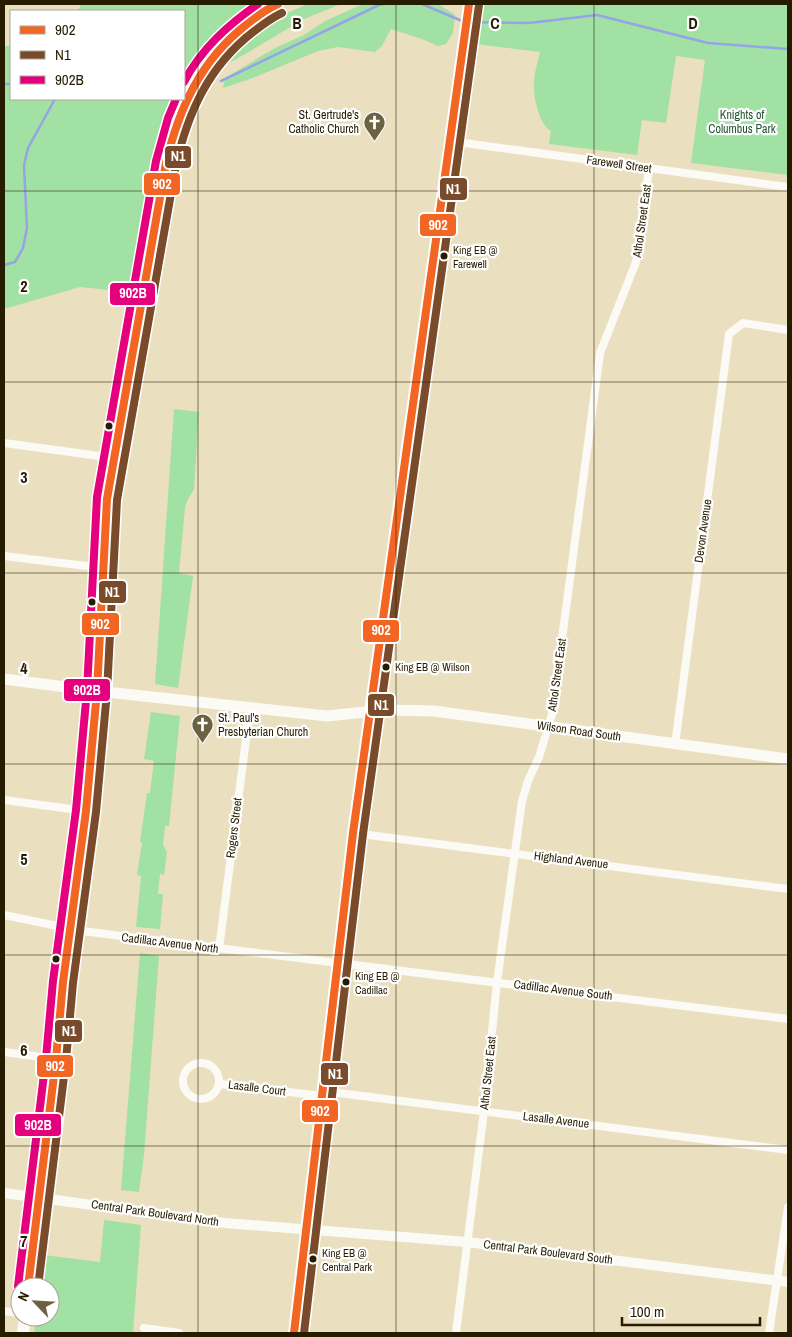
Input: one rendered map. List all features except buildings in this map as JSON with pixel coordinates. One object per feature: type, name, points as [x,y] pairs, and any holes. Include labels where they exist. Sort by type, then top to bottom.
[{"type":"main road","points":[[29,1277],[56,1058],[63,982],[86,811],[97,691],[107,499],[172,134],[182,106],[205,65],[221,46],[244,26],[278,4]]},
{"type":"main road","points":[[294,1333],[353,833],[469,6]]},
{"type":"main road","name":"Wilson Road South","points":[[4,679],[327,716],[370,711],[434,711],[788,760]]},
{"type":"street","name":"Farewell Street","points":[[450,140],[788,187]]},
{"type":"street","name":"Athol Street East","points":[[456,1333],[484,1111],[497,982],[525,789],[540,757],[552,714],[600,353],[636,262],[649,168]]},
{"type":"street","name":"Devon Avenue","points":[[675,745],[729,334],[743,323],[788,330]]},
{"type":"street","points":[[4,444],[114,458]]},
{"type":"street","points":[[4,556],[102,568]]},
{"type":"street","name":"Rogers Street","points":[[219,949],[250,708]]},
{"type":"street","points":[[4,800],[86,811]]},
{"type":"street","name":"Highland Avenue","points":[[353,833],[788,889]]},
{"type":"street","name":"Cadillac Avenue North","points":[[4,915],[82,932],[338,964]]},
{"type":"street","name":"Cadillac Avenue South","points":[[338,964],[788,1019]]},
{"type":"street","points":[[4,1052],[56,1058]]},
{"type":"street","name":"Lasalle Court","points":[[202,1063],[213,1067],[217,1072],[220,1084],[209,1097],[195,1097],[187,1091],[184,1078],[188,1068],[202,1063]]},
{"type":"street","name":"Lasalle Court","points":[[220,1084],[323,1093]]},
{"type":"street","name":"Lasalle Avenue","points":[[323,1093],[484,1111],[788,1150]]},
{"type":"street","name":"Central Park Boulevard North","points":[[4,1193],[225,1223],[307,1229]]},
{"type":"street","points":[[768,1333],[783,1281],[788,1207]]},
{"type":"street","name":"Central Park Boulevard South","points":[[307,1229],[467,1242],[783,1281]]},
{"type":"street","points":[[144,1328],[179,1333]]},
{"type":"green space","points":[[81,4],[252,4],[213,37],[185,74],[185,10],[78,10]]},
{"type":"green space","points":[[308,4],[341,4],[304,19],[235,60],[224,64],[251,34],[280,16]]},
{"type":"green space","points":[[363,4],[438,4],[455,15],[453,33],[446,44],[438,46],[391,29],[382,46],[375,52],[338,47],[318,51],[253,78],[223,88],[225,78],[275,48],[304,35],[325,21]]},
{"type":"green space","name":"Knights of Columbus Park","points":[[481,4],[788,4],[788,175],[691,163],[705,60],[676,56],[666,123],[642,120],[637,155],[549,144],[551,131],[540,117],[534,89],[540,52],[475,44],[474,31],[477,30]]},
{"type":"green space","points":[[4,46],[10,46],[10,100],[171,100],[160,127],[130,292],[80,287],[4,309]]},
{"type":"green space","points":[[174,409],[199,412],[194,489],[185,508],[179,573],[193,576],[178,688],[155,684]]},
{"type":"green space","points":[[151,712],[180,716],[169,826],[165,826],[163,845],[167,852],[164,875],[160,874],[158,894],[163,894],[160,929],[136,927],[141,876],[137,875],[142,843],[140,842],[147,793],[150,793],[154,761],[144,759]]},
{"type":"green space","points":[[140,953],[159,956],[144,1155],[139,1192],[121,1190]]},
{"type":"green space","points":[[104,1220],[141,1225],[133,1333],[34,1333],[35,1327],[60,1327],[60,1277],[40,1277],[43,1255],[100,1262]]},
{"type":"waterway","points":[[221,81],[384,4]]},
{"type":"waterway","points":[[422,4],[462,21]]},
{"type":"waterway","points":[[470,22],[529,23],[597,15],[708,43],[788,49]]},
{"type":"waterway","points":[[4,84],[10,84]]},
{"type":"waterway","points":[[4,265],[15,262],[23,248],[27,228],[24,165],[28,148],[54,100]]},
{"type":"transit line","name":"902B","points":[[185,80],[216,38],[258,4]]},
{"type":"transit line","name":"902","points":[[29,1277],[56,1059],[63,982],[86,811],[97,691],[107,499],[166,163],[185,104],[204,70],[230,39],[257,16],[278,4]]},
{"type":"transit line","name":"902","points":[[294,1333],[353,833],[469,4]]},
{"type":"transit line","name":"N1","points":[[304,1333],[363,834],[479,5]]},
{"type":"transit line","name":"N1","points":[[39,1277],[66,1060],[73,983],[96,812],[107,692],[117,500],[176,165],[194,109],[212,75],[238,45],[263,24],[282,13]]},
{"type":"transit line","name":"902B","points":[[19,1277],[46,1058],[53,981],[76,810],[87,690],[97,497],[156,161],[168,118],[176,100]]},
{"type":"place","name":"St. Gertrude's Catholic Church","points":[[375,141]]},
{"type":"place","name":"King EB @ Farewell","points":[[444,256]]},
{"type":"place","name":"King EB @ Wilson","points":[[386,667]]},
{"type":"place","name":"St. Paul's Presbyterian Church","points":[[202,744]]},
{"type":"place","name":"King EB @ Cadillac","points":[[346,982]]},
{"type":"place","name":"King EB @ Central Park","points":[[313,1259]]}]
